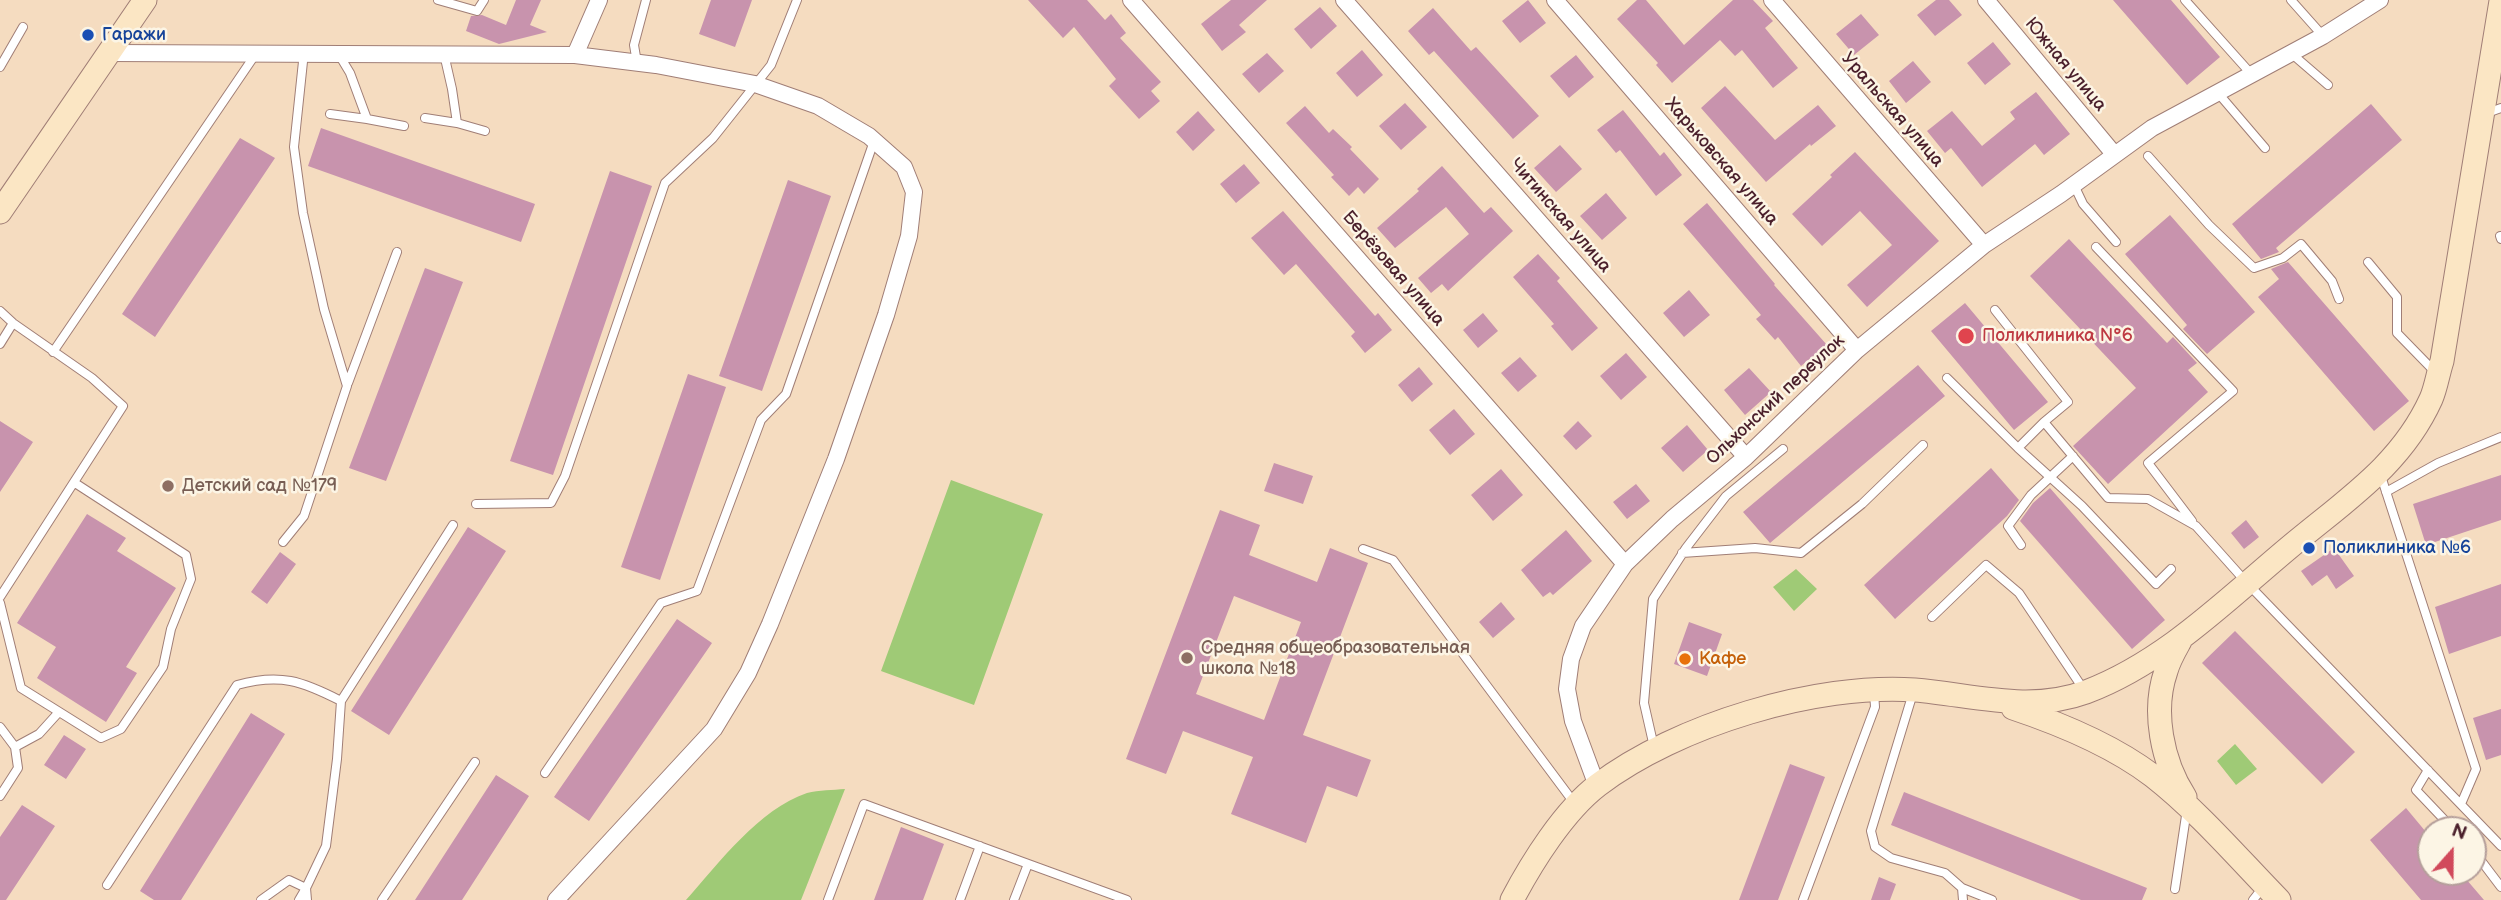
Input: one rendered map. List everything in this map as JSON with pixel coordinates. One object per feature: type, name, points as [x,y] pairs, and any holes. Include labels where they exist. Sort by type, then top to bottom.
[{"type":"street","points":[[0,212],[145,0]]},
{"type":"street","points":[[575,55],[599,0]]},
{"type":"street","name":"Берёзовая улица","points":[[1131,0],[1625,564]]},
{"type":"street","name":"Читинская улица","points":[[1345,0],[1746,457]]},
{"type":"street","name":"Харьковская улица","points":[[1555,0],[1857,350]]},
{"type":"street","name":"Уральская улица","points":[[1772,0],[1984,245]]},
{"type":"street","name":"Южная улица","points":[[1986,0],[2115,154]]},
{"type":"street","name":"Ольхонский переулок","points":[[1597,786],[1573,721],[1567,689],[1572,659],[1583,626],[1625,564],[1672,519],[1746,457],[1857,350],[1984,245],[2074,185],[2152,128],[2253,76],[2380,0]]},
{"type":"street","points":[[1512,900],[1524,877],[1558,827],[1597,786],[1655,750],[1711,725],[1791,701],[1874,691],[1914,690],[1993,701],[2041,702],[2086,692],[2129,671],[2180,640],[2246,582],[2383,482],[2432,397],[2438,375],[2491,112],[2501,1]]},
{"type":"street","points":[[108,53],[575,55],[637,63],[755,84],[818,106],[874,141],[904,167],[914,192],[909,236],[886,315],[835,459],[748,673],[714,729],[556,900]]},
{"type":"street","points":[[2180,640],[2165,671],[2161,703],[2162,738],[2172,778],[2190,807],[2266,895]]},
{"type":"street","points":[[1993,701],[2044,718],[2099,744],[2151,775],[2190,807]]},
{"type":"lane","points":[[438,0],[477,10],[484,0]]},
{"type":"lane","points":[[637,63],[634,45],[646,0]]},
{"type":"lane","points":[[476,504],[551,503],[565,477],[665,183],[713,138],[771,65],[797,0]]},
{"type":"lane","points":[[2185,0],[2253,76]]},
{"type":"lane","points":[[2291,0],[2323,36]]},
{"type":"lane","points":[[0,67],[23,27]]},
{"type":"lane","points":[[53,352],[257,52]]},
{"type":"lane","points":[[304,52],[294,147],[303,213],[324,309],[347,386]]},
{"type":"lane","points":[[338,53],[350,73],[367,118]]},
{"type":"lane","points":[[443,54],[453,89],[457,123]]},
{"type":"lane","points":[[2292,54],[2328,85]]},
{"type":"lane","points":[[2218,93],[2265,148]]},
{"type":"lane","points":[[330,114],[404,126]]},
{"type":"lane","points":[[425,118],[485,131]]},
{"type":"lane","points":[[545,773],[661,603],[697,590],[761,420],[786,394],[874,141]]},
{"type":"lane","points":[[2148,156],[2209,225],[2254,268],[2283,258],[2301,244],[2332,281],[2339,299]]},
{"type":"lane","points":[[2074,185],[2082,204],[2116,242]]},
{"type":"lane","points":[[2096,247],[2233,391],[2148,463],[2196,526],[2246,582],[2501,846]]},
{"type":"lane","points":[[283,542],[304,516],[347,386],[397,252]]},
{"type":"lane","points":[[2368,262],[2397,298],[2397,333],[2438,375]]},
{"type":"lane","points":[[1995,310],[2068,401],[2018,448]]},
{"type":"lane","points":[[0,311],[92,378],[123,406],[0,597]]},
{"type":"lane","points":[[0,344],[13,323]]},
{"type":"lane","points":[[1947,378],[2082,506],[2157,584],[2171,569]]},
{"type":"lane","points":[[2044,422],[2108,498],[2148,499],[2196,526]]},
{"type":"lane","points":[[2461,804],[2476,769],[2383,482],[2501,437]]},
{"type":"lane","points":[[1682,553],[1755,548],[1801,553],[1861,504],[1923,445]]},
{"type":"lane","points":[[1655,750],[1644,703],[1653,599],[1682,553],[1726,496],[1783,449]]},
{"type":"lane","points":[[2021,545],[2008,526],[2031,495],[2073,456]]},
{"type":"lane","points":[[0,603],[21,688],[101,738],[121,729],[163,667],[171,629],[191,579],[186,555],[75,483]]},
{"type":"lane","points":[[299,900],[326,846],[341,701],[453,525]]},
{"type":"lane","points":[[1363,549],[1393,560],[1577,807]]},
{"type":"lane","points":[[1932,617],[1986,565],[2019,593],[2086,692]]},
{"type":"lane","points":[[107,885],[237,685],[263,678],[308,684],[341,701]]},
{"type":"lane","points":[[1914,690],[1871,831],[1875,846],[1891,858],[1945,873],[1962,888],[1992,900]]},
{"type":"lane","points":[[1803,900],[1875,707],[1874,691]]},
{"type":"lane","points":[[16,747],[39,734],[58,713]]},
{"type":"lane","points":[[0,727],[16,747],[18,768],[0,796]]},
{"type":"lane","points":[[382,900],[475,762]]},
{"type":"lane","points":[[2428,769],[2416,790],[2441,816]]},
{"type":"lane","points":[[828,900],[864,804],[1127,900]]},
{"type":"lane","points":[[2175,889],[2190,807]]},
{"type":"lane","points":[[960,900],[980,846]]},
{"type":"lane","points":[[1014,900],[1028,864]]},
{"type":"lane","points":[[2487,868],[2501,887]]},
{"type":"lane","points":[[261,900],[289,880],[306,888]]},
{"type":"lane","points":[[306,888],[307,900]]},
{"type":"lane","points":[[1962,888],[1963,900]]},
{"type":"green space","points":[[951,480],[1043,514],[974,705],[881,671]]},
{"type":"green space","points":[[1796,569],[1817,589],[1794,611],[1773,587]]},
{"type":"green space","points":[[2235,744],[2257,769],[2236,785],[2217,761]]},
{"type":"green space","points":[[845,789],[801,900],[686,900],[726,854],[772,811],[807,793]]},
{"type":"building","points":[[516,0],[541,0],[530,25],[547,32],[499,44],[466,31],[471,16],[482,15],[506,25]]},
{"type":"building","points":[[711,0],[752,0],[735,47],[699,34]]},
{"type":"building","points":[[1028,0],[1087,0],[1105,20],[1111,14],[1126,33],[1120,38],[1161,82],[1151,91],[1160,101],[1139,119],[1109,86],[1116,79],[1074,27],[1063,38]]},
{"type":"building","points":[[1231,0],[1267,0],[1239,25],[1246,32],[1222,51],[1201,24]]},
{"type":"building","points":[[1528,0],[1546,23],[1520,43],[1502,21]]},
{"type":"building","points":[[1637,0],[1646,0],[1684,45],[1733,0],[1753,0],[1773,21],[1765,28],[1798,68],[1773,88],[1742,50],[1735,56],[1720,40],[1672,83],[1656,65],[1658,63],[1617,19]]},
{"type":"building","points":[[1936,0],[1949,0],[1962,15],[1935,36],[1917,15]]},
{"type":"building","points":[[2113,0],[2171,0],[2220,57],[2187,85]]},
{"type":"building","points":[[1320,7],[1337,26],[1311,49],[1294,29]]},
{"type":"building","points":[[1433,8],[1471,51],[1476,47],[1539,116],[1513,139],[1434,51],[1429,55],[1408,31]]},
{"type":"building","points":[[1861,14],[1879,35],[1854,55],[1836,34]]},
{"type":"building","points":[[1993,42],[2011,64],[1985,85],[1967,63]]},
{"type":"building","points":[[1362,50],[1383,75],[1357,97],[1336,73]]},
{"type":"building","points":[[1267,53],[1284,71],[1259,93],[1242,74]]},
{"type":"building","points":[[1576,55],[1594,77],[1569,98],[1550,76]]},
{"type":"building","points":[[1913,61],[1931,82],[1906,103],[1889,81]]},
{"type":"building","points":[[1725,86],[1775,140],[1818,105],[1836,126],[1811,146],[1810,144],[1766,182],[1701,108]]},
{"type":"building","points":[[2036,92],[2070,134],[2044,155],[2035,144],[1982,187],[1951,148],[1945,153],[1927,131],[1952,111],[1982,146],[2015,119],[2010,112]]},
{"type":"building","points":[[1405,103],[1427,127],[1401,150],[1379,126]]},
{"type":"building","points":[[2371,104],[2402,140],[2276,248],[2279,252],[2261,259],[2232,224]]},
{"type":"building","points":[[1305,106],[1329,133],[1333,129],[1352,147],[1350,149],[1379,179],[1364,194],[1358,187],[1349,196],[1331,177],[1334,175],[1286,123]]},
{"type":"building","points":[[1623,110],[1660,156],[1664,152],[1682,175],[1656,196],[1620,150],[1616,153],[1597,130]]},
{"type":"building","points":[[1198,111],[1215,130],[1193,151],[1176,132]]},
{"type":"building","points":[[321,128],[535,204],[521,242],[308,166]]},
{"type":"building","points":[[240,138],[275,158],[155,337],[122,314]]},
{"type":"building","points":[[1560,145],[1582,169],[1556,192],[1534,168]]},
{"type":"building","points":[[1855,152],[1939,241],[1867,307],[1847,285],[1892,245],[1860,211],[1822,246],[1792,214]]},
{"type":"building","points":[[1244,164],[1260,183],[1236,203],[1220,184]]},
{"type":"building","points":[[1442,166],[1484,213],[1491,207],[1513,231],[1448,291],[1442,284],[1431,293],[1418,278],[1469,234],[1446,207],[1395,248],[1377,228],[1419,191],[1417,189]]},
{"type":"building","points":[[610,171],[652,186],[553,475],[510,461]]},
{"type":"building","points":[[788,180],[831,196],[762,391],[719,376]]},
{"type":"building","points":[[1606,193],[1627,218],[1602,240],[1580,216]]},
{"type":"building","points":[[1707,203],[1827,345],[1801,366],[1778,337],[1775,340],[1756,319],[1761,315],[1683,224]]},
{"type":"building","points":[[1283,211],[1375,316],[1378,313],[1392,330],[1365,353],[1351,336],[1355,332],[1296,264],[1284,275],[1251,238]]},
{"type":"building","points":[[2170,215],[2255,312],[2207,354],[2183,329],[2187,325],[2125,254]]},
{"type":"building","points":[[2069,239],[2167,343],[2173,337],[2197,363],[2188,370],[2208,392],[2108,484],[2073,446],[2136,388],[2030,276]]},
{"type":"building","points":[[1538,254],[1560,278],[1557,281],[1598,328],[1572,351],[1551,326],[1554,324],[1513,277]]},
{"type":"building","points":[[2288,262],[2409,401],[2374,431],[2258,297],[2279,279],[2271,269]]},
{"type":"building","points":[[425,268],[463,282],[386,481],[349,468]]},
{"type":"building","points":[[1689,290],[1710,315],[1684,337],[1663,313]]},
{"type":"building","points":[[1965,303],[2048,402],[2014,430],[1931,331]]},
{"type":"building","points":[[1483,313],[1498,331],[1478,348],[1463,330]]},
{"type":"building","points":[[1626,353],[1647,377],[1621,400],[1600,376]]},
{"type":"building","points":[[1520,357],[1537,376],[1518,392],[1501,373]]},
{"type":"building","points":[[1918,365],[1945,396],[1770,543],[1743,512]]},
{"type":"building","points":[[1419,367],[1433,384],[1412,402],[1398,385]]},
{"type":"building","points":[[1749,368],[1771,392],[1745,415],[1724,390]]},
{"type":"building","points":[[688,374],[726,387],[660,580],[621,567]]},
{"type":"building","points":[[1454,409],[1475,434],[1450,455],[1429,430]]},
{"type":"building","points":[[0,421],[33,442],[0,492]]},
{"type":"building","points":[[1578,421],[1592,436],[1576,450],[1563,436]]},
{"type":"building","points":[[1687,425],[1708,450],[1683,472],[1661,448]]},
{"type":"building","points":[[1274,463],[1313,476],[1303,504],[1264,491]]},
{"type":"building","points":[[1991,468],[2019,500],[2007,516],[1895,619],[1864,585]]},
{"type":"building","points":[[1501,469],[1523,495],[1493,521],[1471,495]]},
{"type":"building","points":[[2501,475],[2501,520],[2426,545],[2413,504]]},
{"type":"building","points":[[1636,484],[1650,501],[1627,519],[1613,502]]},
{"type":"building","points":[[2050,488],[2165,620],[2132,649],[2020,521],[2033,503]]},
{"type":"building","name":"Средняя общеобразовательная школа №18","points":[[1220,510],[1260,525],[1249,555],[1317,582],[1330,548],[1368,563],[1303,735],[1371,760],[1357,797],[1327,786],[1306,843],[1231,814],[1253,757],[1183,731],[1166,774],[1126,759]],"holes":[[[1234,596],[1301,622],[1264,720],[1196,694]]]},
{"type":"building","points":[[87,514],[126,538],[117,551],[176,588],[126,667],[137,673],[106,722],[37,678],[56,647],[17,623]]},
{"type":"building","points":[[2246,520],[2259,537],[2244,549],[2231,533]]},
{"type":"building","points":[[468,527],[506,551],[389,735],[351,711]]},
{"type":"building","points":[[1566,530],[1592,561],[1553,595],[1550,592],[1543,597],[1521,570]]},
{"type":"building","points":[[2334,548],[2354,576],[2336,589],[2327,575],[2312,586],[2301,571]]},
{"type":"building","points":[[280,552],[296,564],[267,604],[251,592]]},
{"type":"building","points":[[2501,584],[2501,636],[2449,654],[2435,607]]},
{"type":"building","points":[[1501,602],[1515,619],[1493,638],[1479,622]]},
{"type":"building","points":[[677,619],[712,643],[589,821],[554,797]]},
{"type":"building","points":[[1689,622],[1722,634],[1707,676],[1674,664]]},
{"type":"building","points":[[2235,631],[2355,752],[2322,784],[2202,663]]},
{"type":"building","points":[[2501,709],[2501,755],[2486,760],[2473,718]]},
{"type":"building","points":[[251,713],[285,734],[181,900],[154,900],[140,891]]},
{"type":"building","points":[[64,735],[86,749],[66,779],[44,765]]},
{"type":"building","points":[[1790,764],[1825,777],[1778,900],[1739,900]]},
{"type":"building","points":[[496,775],[529,796],[462,900],[415,900]]},
{"type":"building","points":[[1904,792],[2147,888],[2142,900],[2081,900],[1891,825]]},
{"type":"building","points":[[22,805],[55,826],[6,900],[0,900],[0,837]]},
{"type":"building","points":[[2406,808],[2417,821],[2417,886],[2472,886],[2484,900],[2421,900],[2370,840]]},
{"type":"building","points":[[901,827],[944,844],[923,900],[874,900]]},
{"type":"building","points":[[1879,877],[1896,884],[1890,900],[1871,900]]},
{"type":"place","name":"Гаражи","points":[[88,35]]},
{"type":"place","name":"Поликлиника N°6","points":[[1966,336]]},
{"type":"place","name":"Детский сад №179","points":[[168,486]]},
{"type":"place","name":"Поликлиника №6","points":[[2309,548]]},
{"type":"place","name":"Средняя общеобразовательная школа №18","points":[[1187,658]]},
{"type":"place","name":"Кафе","points":[[1685,659]]}]
